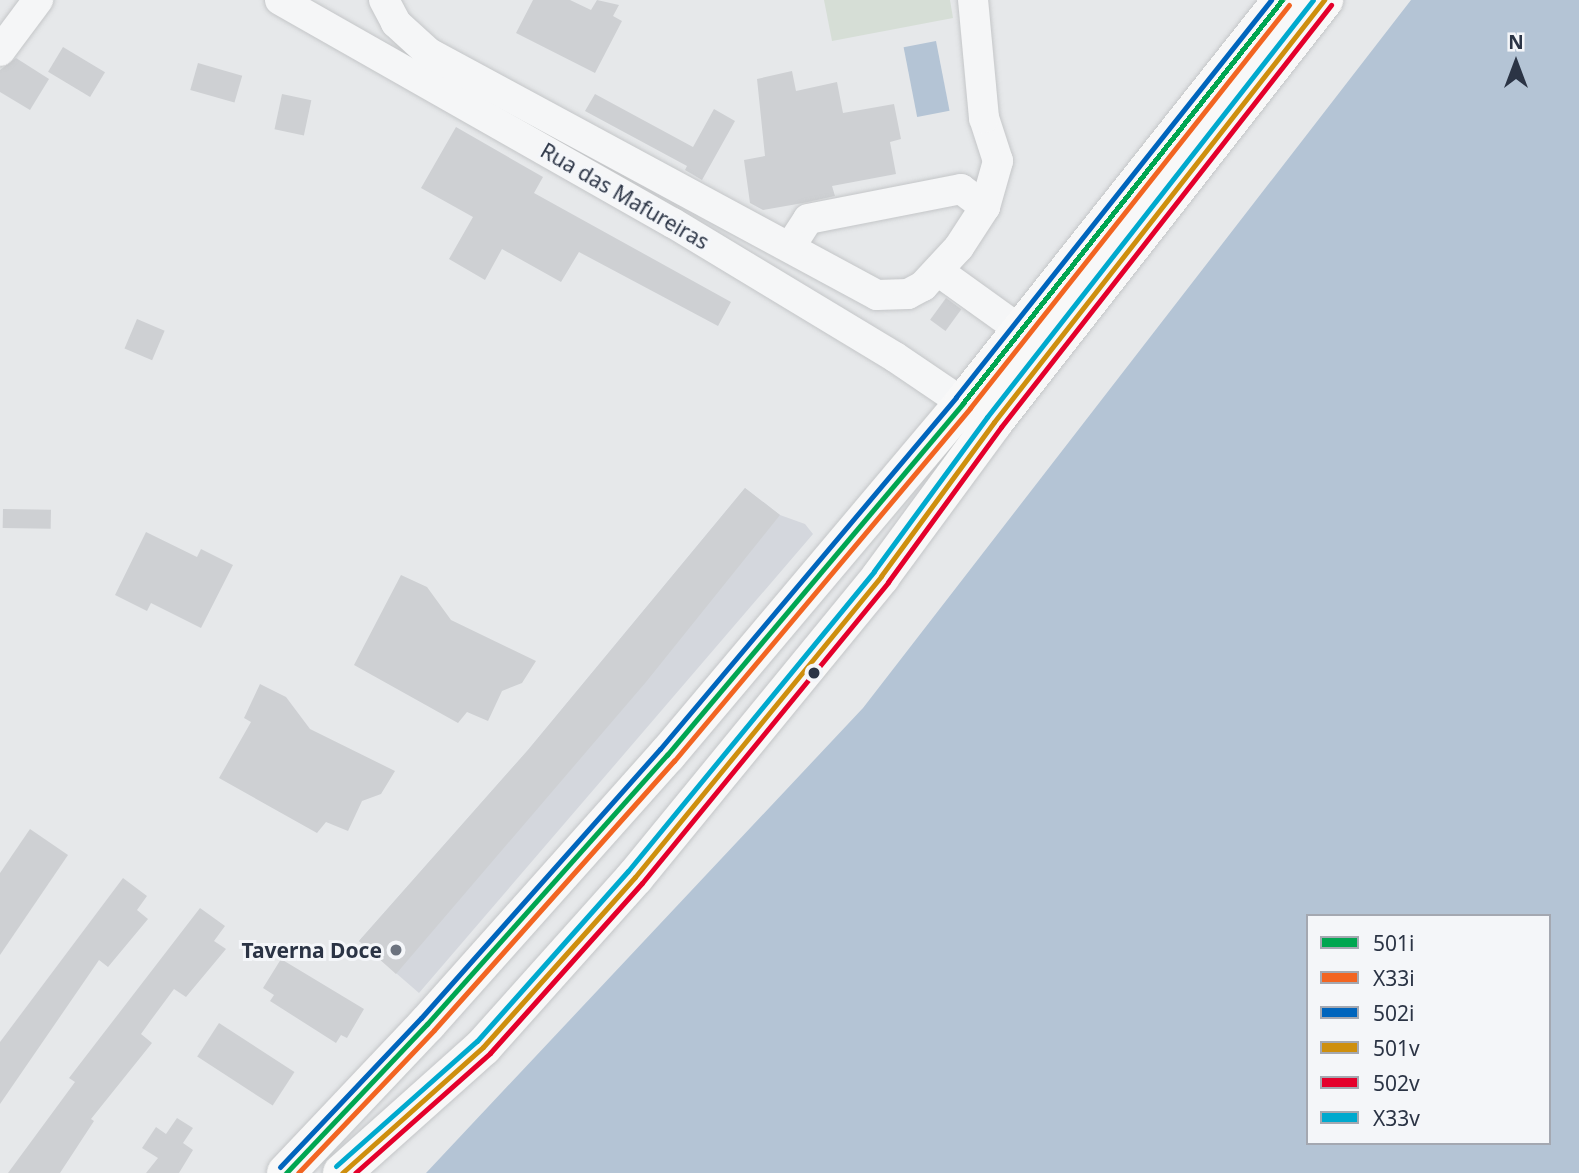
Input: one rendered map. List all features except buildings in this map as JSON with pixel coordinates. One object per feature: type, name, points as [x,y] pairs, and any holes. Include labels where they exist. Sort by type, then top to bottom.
[{"type":"main road","points":[[342,1173],[483,1047],[635,877],[881,576],[979,413],[1020,330],[1282,0]]},
{"type":"main road","points":[[286,1173],[427,1024],[667,755],[979,413],[1324,0]]},
{"type":"street","points":[[0,51],[38,0]]},
{"type":"street","name":"Rua das Mafureiras","points":[[280,0],[673,223],[895,356],[979,413]]},
{"type":"street","points":[[384,0],[396,23],[429,53],[877,295],[908,294],[923,286],[938,271],[985,207],[998,161],[984,118],[973,0]]},
{"type":"street","points":[[790,247],[808,219],[961,189],[985,207]]},
{"type":"street","points":[[938,271],[1020,330]]},
{"type":"shaded area","points":[[824,0],[950,0],[953,18],[832,41]]},
{"type":"shaded area","points":[[745,488],[780,515],[805,524],[813,534],[419,993],[359,941],[528,750]]},
{"type":"water","points":[[1411,0],[1579,0],[1579,1173],[426,1173],[863,708]]},
{"type":"water","points":[[936,41],[950,111],[917,117],[904,47]]},
{"type":"transit line","name":"502i","points":[[280,1167],[421,1018],[660,749],[956,397],[1271,0]]},
{"type":"transit line","name":"501i","points":[[286,1173],[427,1024],[667,755],[963,403],[1282,0]]},
{"type":"transit line","name":"X33v","points":[[336,1166],[477,1041],[628,871],[874,571],[987,417],[1313,0]]},
{"type":"transit line","name":"501v","points":[[342,1173],[483,1047],[635,877],[881,576],[994,422],[1324,0]]},
{"type":"transit line","name":"X33i","points":[[298,1173],[434,1030],[674,761],[970,408],[1289,5]]},
{"type":"transit line","name":"502v","points":[[355,1173],[490,1053],[642,883],[888,582],[1001,427],[1331,5]]},
{"type":"place","name":"Taverna Doce","points":[[396,950]]}]
